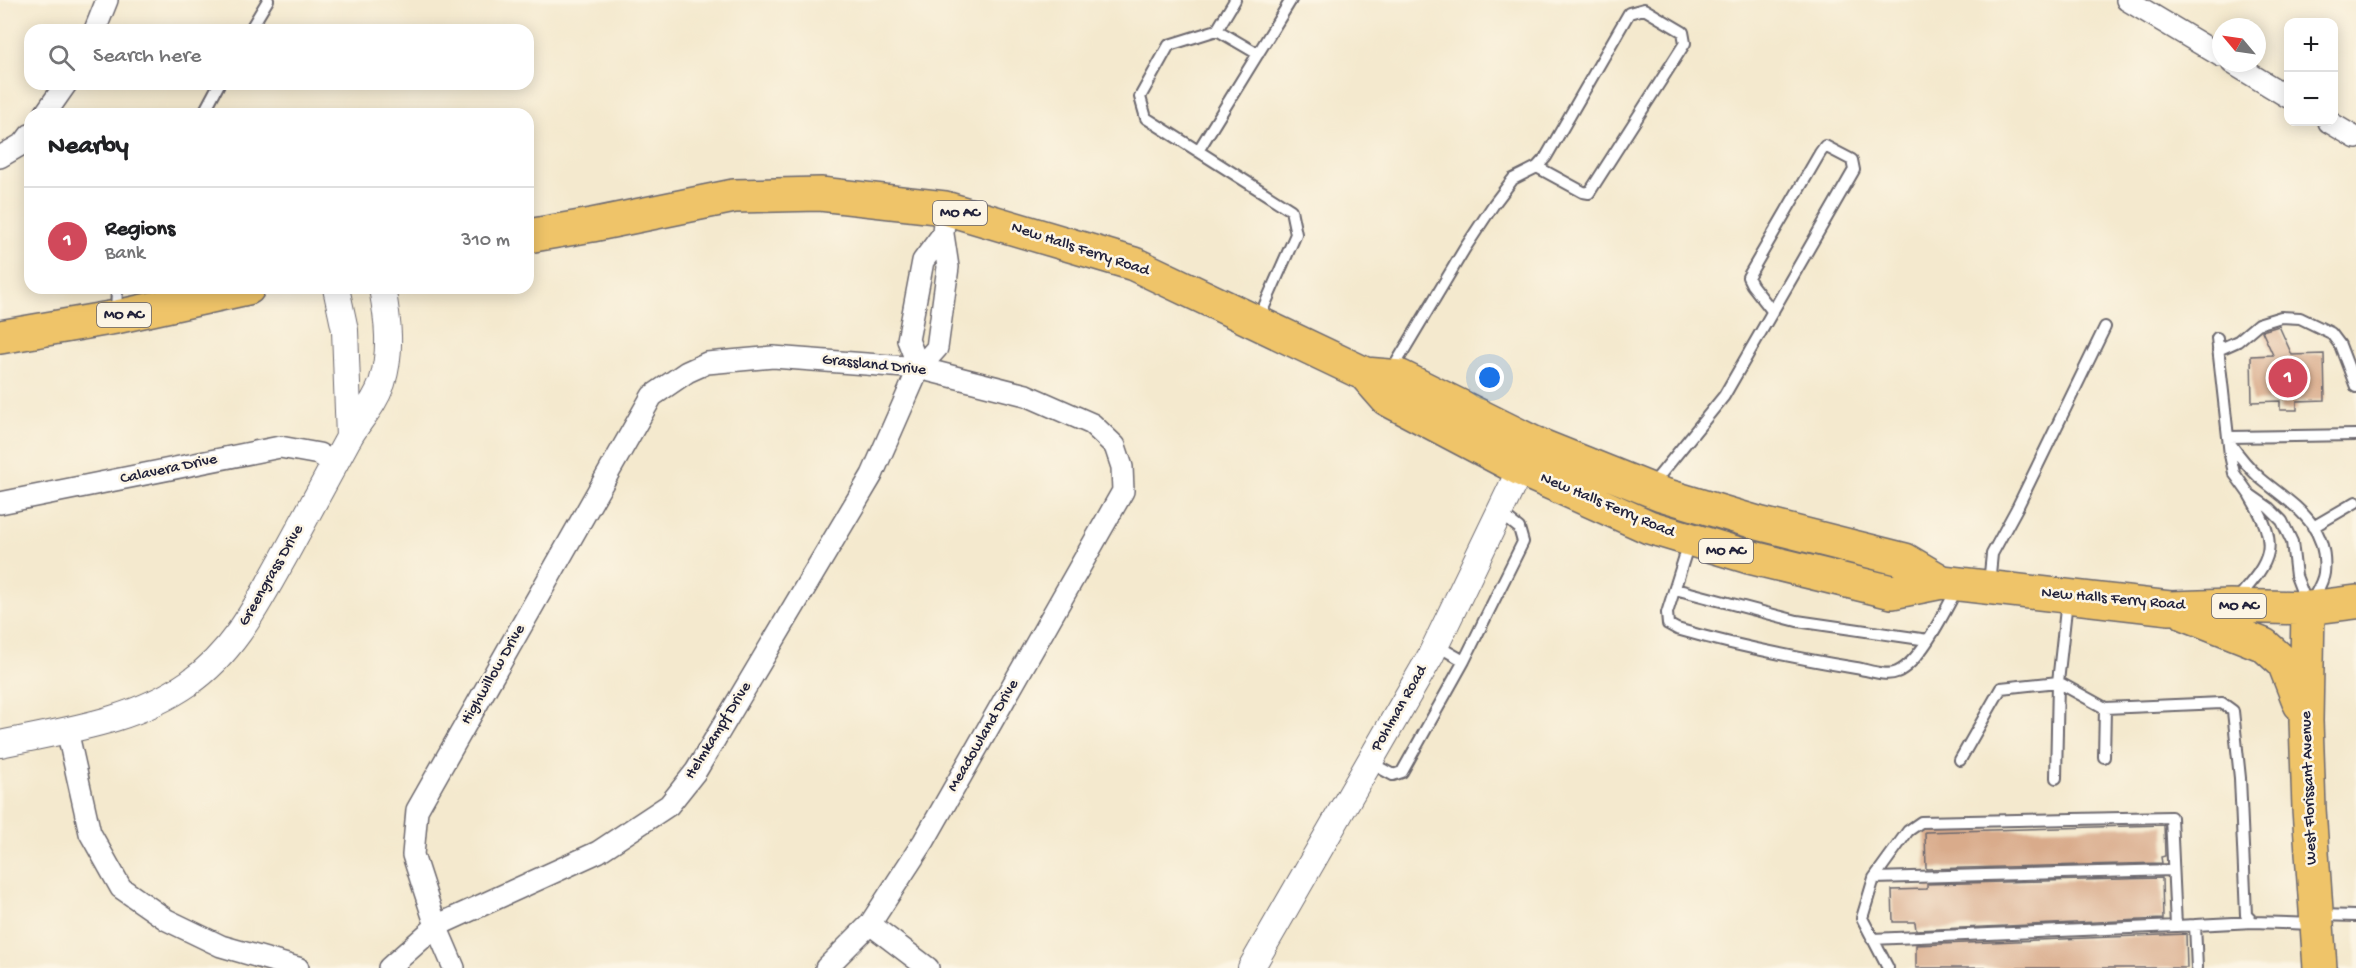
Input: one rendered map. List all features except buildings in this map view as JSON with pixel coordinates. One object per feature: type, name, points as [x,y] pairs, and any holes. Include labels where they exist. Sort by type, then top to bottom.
[{"type":"main road","name":"New Halls Ferry Road","points":[[534,235],[734,196],[820,194],[1134,264],[1256,324],[1377,375],[1387,399],[1527,456],[1649,489],[1758,523],[1905,560],[1963,585]]},
{"type":"main road","name":"MO AC","points":[[0,337],[117,302],[192,294]]},
{"type":"main road","name":"New Halls Ferry Road","points":[[1527,456],[1649,527],[1749,557],[1892,592],[1963,585],[2170,608],[2230,606],[2308,608],[2356,602]]},
{"type":"main road","points":[[2170,608],[2252,638],[2274,653],[2284,663],[2306,721]]},
{"type":"main road","name":"West Florissant Avenue","points":[[2308,608],[2306,721],[2320,968]]},
{"type":"street","points":[[97,24],[107,0]]},
{"type":"street","points":[[2127,0],[2212,51]]},
{"type":"street","points":[[2247,72],[2284,94]]},
{"type":"street","points":[[49,108],[62,90]]},
{"type":"street","points":[[2336,126],[2356,138]]},
{"type":"street","points":[[0,157],[24,144]]},
{"type":"street","points":[[919,368],[908,340],[923,261],[944,221]]},
{"type":"street","name":"Helmkampf Drive","points":[[389,968],[436,926],[598,852],[669,805],[696,771],[872,475],[919,368],[937,348],[948,267],[944,221]]},
{"type":"street","points":[[337,294],[345,330],[349,438]]},
{"type":"street","name":"Greengrass Drive","points":[[0,744],[114,720],[152,705],[190,682],[220,656],[245,626],[349,438],[373,406],[387,360],[387,320],[383,294]]},
{"type":"street","name":"Grassland Drive","points":[[652,396],[687,372],[707,363],[773,357],[919,368],[1026,395],[1092,424],[1115,446],[1122,467],[1123,491]]},
{"type":"street","name":"Highwillow Drive","points":[[454,968],[436,926],[413,855],[417,810],[652,396]]},
{"type":"street","name":"Calavera Drive","points":[[0,503],[280,447],[319,454],[335,464]]},
{"type":"street","name":"Pohlman Road","points":[[1251,968],[1436,645],[1527,456]]},
{"type":"street","name":"Meadowland Drive","points":[[826,968],[870,924],[924,841],[1123,491]]},
{"type":"street","points":[[67,730],[90,833],[121,888],[167,920],[221,946],[298,968]]},
{"type":"street","points":[[870,924],[928,968]]},
{"type":"lane","points":[[254,24],[268,0]]},
{"type":"lane","points":[[1235,0],[1217,30],[1169,45],[1140,98],[1146,118],[1291,210],[1296,234],[1256,324]]},
{"type":"lane","points":[[1198,151],[1291,0]]},
{"type":"lane","points":[[1377,375],[1513,179],[1537,166],[1546,157],[1629,13],[1644,9],[1683,32],[1685,43],[1588,193],[1537,166]]},
{"type":"lane","points":[[1217,30],[1258,54]]},
{"type":"lane","points":[[206,108],[216,90]]},
{"type":"lane","points":[[1649,489],[1724,396],[1773,312],[1854,170],[1852,160],[1826,146],[1748,277],[1773,312]]},
{"type":"lane","points":[[2218,350],[2238,341],[2258,324],[2281,317],[2300,318],[2331,333],[2340,345],[2356,387]]},
{"type":"lane","points":[[1690,540],[1667,613],[1668,624],[1677,629],[1739,647],[1889,674],[1899,672],[1928,640],[1963,585],[1992,554],[2017,508],[2105,327]]},
{"type":"lane","points":[[2217,338],[2234,473],[2264,520],[2270,537],[2267,557],[2257,576],[2230,606]]},
{"type":"lane","points":[[2229,439],[2356,435]]},
{"type":"lane","points":[[2229,439],[2243,461],[2304,513],[2320,541],[2324,575],[2308,608]]},
{"type":"lane","points":[[2249,494],[2269,507],[2282,521],[2292,542],[2296,576],[2308,608]]},
{"type":"lane","points":[[2313,527],[2356,502]]},
{"type":"lane","points":[[1369,762],[1393,775],[1402,772],[1464,661],[1523,543],[1519,528],[1499,512]]},
{"type":"lane","points":[[1675,588],[1797,621],[1928,640]]},
{"type":"lane","points":[[2056,778],[2058,682],[2067,597]]},
{"type":"lane","points":[[1436,645],[1464,661]]},
{"type":"lane","points":[[1960,760],[2001,688],[2058,682],[2105,708],[2222,703],[2233,711],[2240,778],[2246,915],[2253,922]]},
{"type":"lane","points":[[2104,758],[2105,708]]},
{"type":"lane","points":[[1888,968],[1862,918],[1874,879],[1908,831],[1921,822],[2171,817],[2176,926]]},
{"type":"lane","points":[[1874,879],[2173,870]]},
{"type":"lane","points":[[1872,939],[2356,916]]},
{"type":"lane","points":[[2194,925],[2197,968]]},
{"type":"place","name":"Regions","points":[[2288,378]]}]
